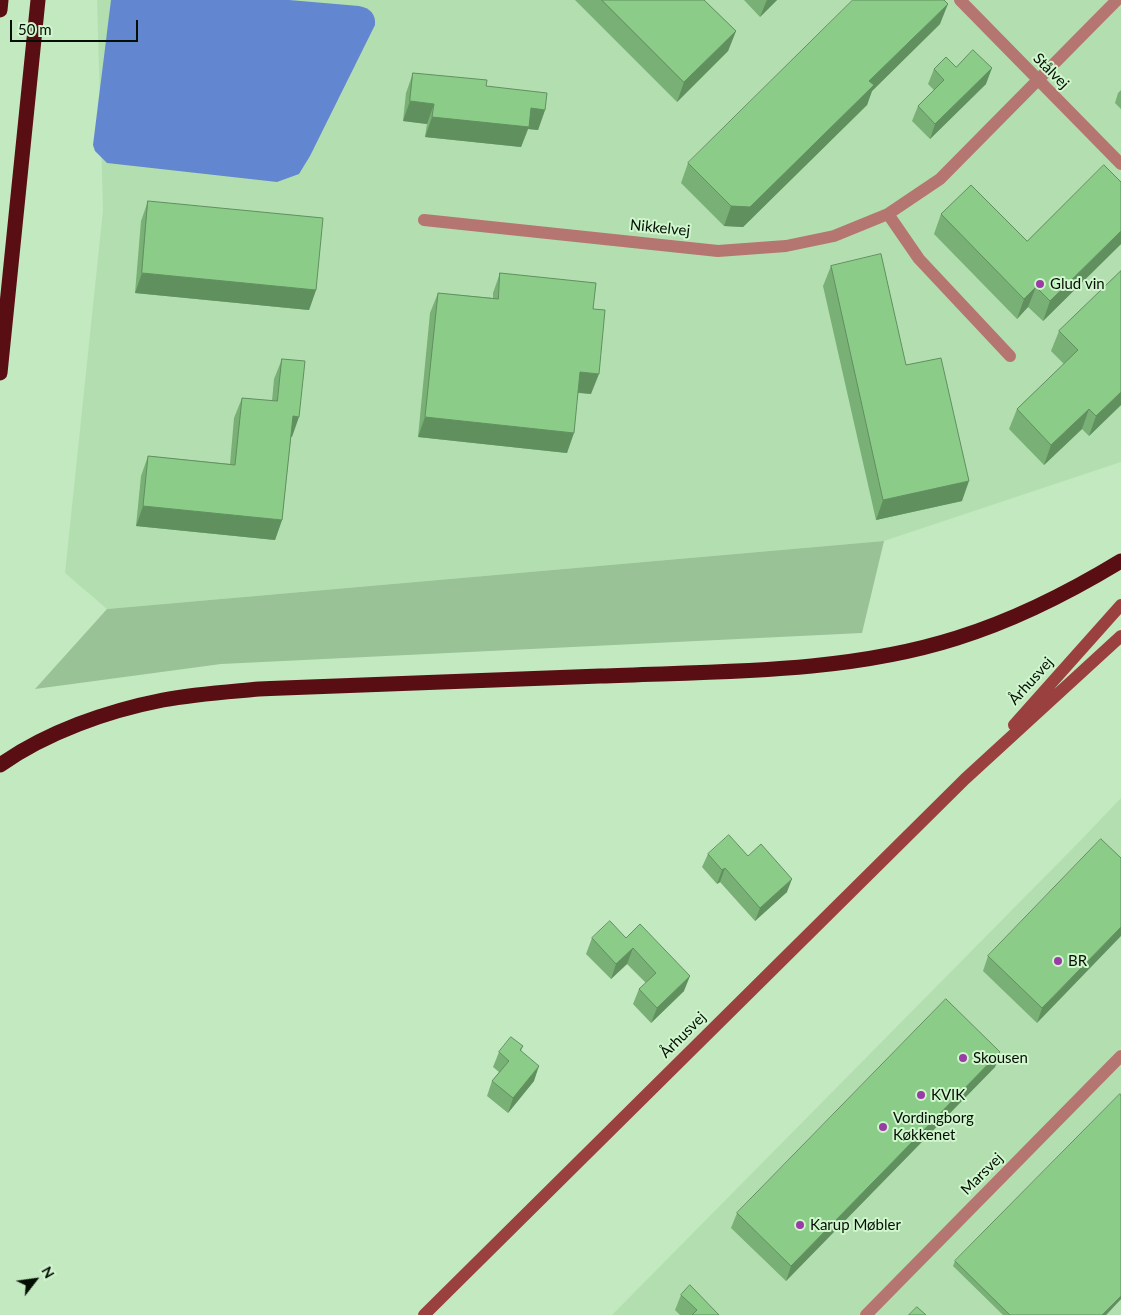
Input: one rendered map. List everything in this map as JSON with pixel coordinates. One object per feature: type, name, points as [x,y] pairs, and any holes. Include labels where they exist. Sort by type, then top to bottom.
[{"type":"highway","points":[[0,10],[1,0]]},
{"type":"highway","points":[[0,373],[38,0]]},
{"type":"highway","points":[[0,765],[46,739],[84,722],[163,700],[214,693],[259,689],[750,670],[851,661],[908,651],[956,639],[1023,612],[1060,595],[1121,560]]},
{"type":"main road","name":"Århusvej","points":[[965,779],[1121,605]]},
{"type":"main road","name":"Århusvej","points":[[424,1315],[965,779],[1121,636]]},
{"type":"street","name":"Stålvej","points":[[960,0],[1036,80],[1121,164]]},
{"type":"street","name":"Nikkelvej","points":[[424,220],[718,251],[786,246],[834,236],[888,214],[940,178],[1117,0]]},
{"type":"street","points":[[888,214],[919,259],[1010,356]]},
{"type":"street","name":"Marsvej","points":[[866,1315],[1121,1056]]},
{"type":"shaded area","points":[[97,0],[1121,0],[1121,462],[884,541],[107,609],[65,573],[103,210]]},
{"type":"shaded area","points":[[884,541],[862,633],[221,664],[35,689],[107,609]]},
{"type":"shaded area","points":[[1121,798],[1121,1315],[612,1315],[1082,839]]},
{"type":"water","points":[[111,0],[289,0],[359,6],[372,12],[375,25],[310,156],[299,174],[277,182],[107,163],[95,151],[93,145]]},
{"type":"building","points":[[602,0],[704,0],[736,31],[684,82]]},
{"type":"building","points":[[853,0],[944,0],[948,4],[869,81],[874,85],[750,207],[731,206],[688,163]]},
{"type":"building","points":[[973,50],[992,68],[935,124],[918,106],[944,80],[934,69],[946,57],[956,67]]},
{"type":"building","points":[[413,73],[487,80],[486,86],[547,93],[545,110],[531,108],[529,127],[432,117],[434,104],[410,101]]},
{"type":"building","points":[[1104,165],[1121,182],[1121,231],[1050,301],[1036,287],[1024,299],[941,214],[971,185],[1027,241]]},
{"type":"building","points":[[148,201],[323,218],[316,290],[142,273]]},
{"type":"building","points":[[881,254],[906,365],[941,358],[969,481],[883,500],[831,266]]},
{"type":"building","points":[[1121,271],[1121,392],[1096,416],[1089,409],[1051,445],[1017,409],[1078,350],[1059,331]]},
{"type":"building","points":[[500,273],[596,283],[593,309],[605,310],[599,374],[580,372],[574,433],[425,417],[438,293],[498,299]]},
{"type":"building","points":[[282,359],[305,361],[299,417],[293,416],[282,520],[143,506],[148,456],[235,465],[242,398],[277,401]]},
{"type":"building","points":[[729,835],[748,856],[761,844],[792,879],[760,908],[725,868],[722,870],[708,854]]},
{"type":"building","points":[[1101,839],[1121,858],[1121,927],[1042,1008],[988,956]]},
{"type":"building","points":[[610,921],[626,938],[640,924],[690,976],[657,1008],[639,989],[656,973],[633,948],[616,964],[592,938]]},
{"type":"building","points":[[946,999],[1000,1052],[791,1266],[737,1213]]},
{"type":"building","points":[[511,1037],[523,1046],[520,1050],[539,1066],[513,1098],[492,1081],[509,1061],[499,1052]]},
{"type":"building","points":[[1120,1094],[1121,1296],[1102,1315],[1010,1315],[955,1261]]},
{"type":"building","points":[[690,1285],[719,1315],[692,1315],[697,1310],[681,1295]]},
{"type":"building","points":[[917,1307],[926,1315],[909,1315]]},
{"type":"place","name":"Glud vin","points":[[1040,284]]},
{"type":"place","name":"BR","points":[[1058,961]]},
{"type":"place","name":"Skousen","points":[[963,1058]]},
{"type":"place","name":"KVIK","points":[[921,1095]]},
{"type":"place","name":"Vordingborg Køkkenet","points":[[883,1127]]},
{"type":"place","name":"Karup Møbler","points":[[800,1225]]}]
